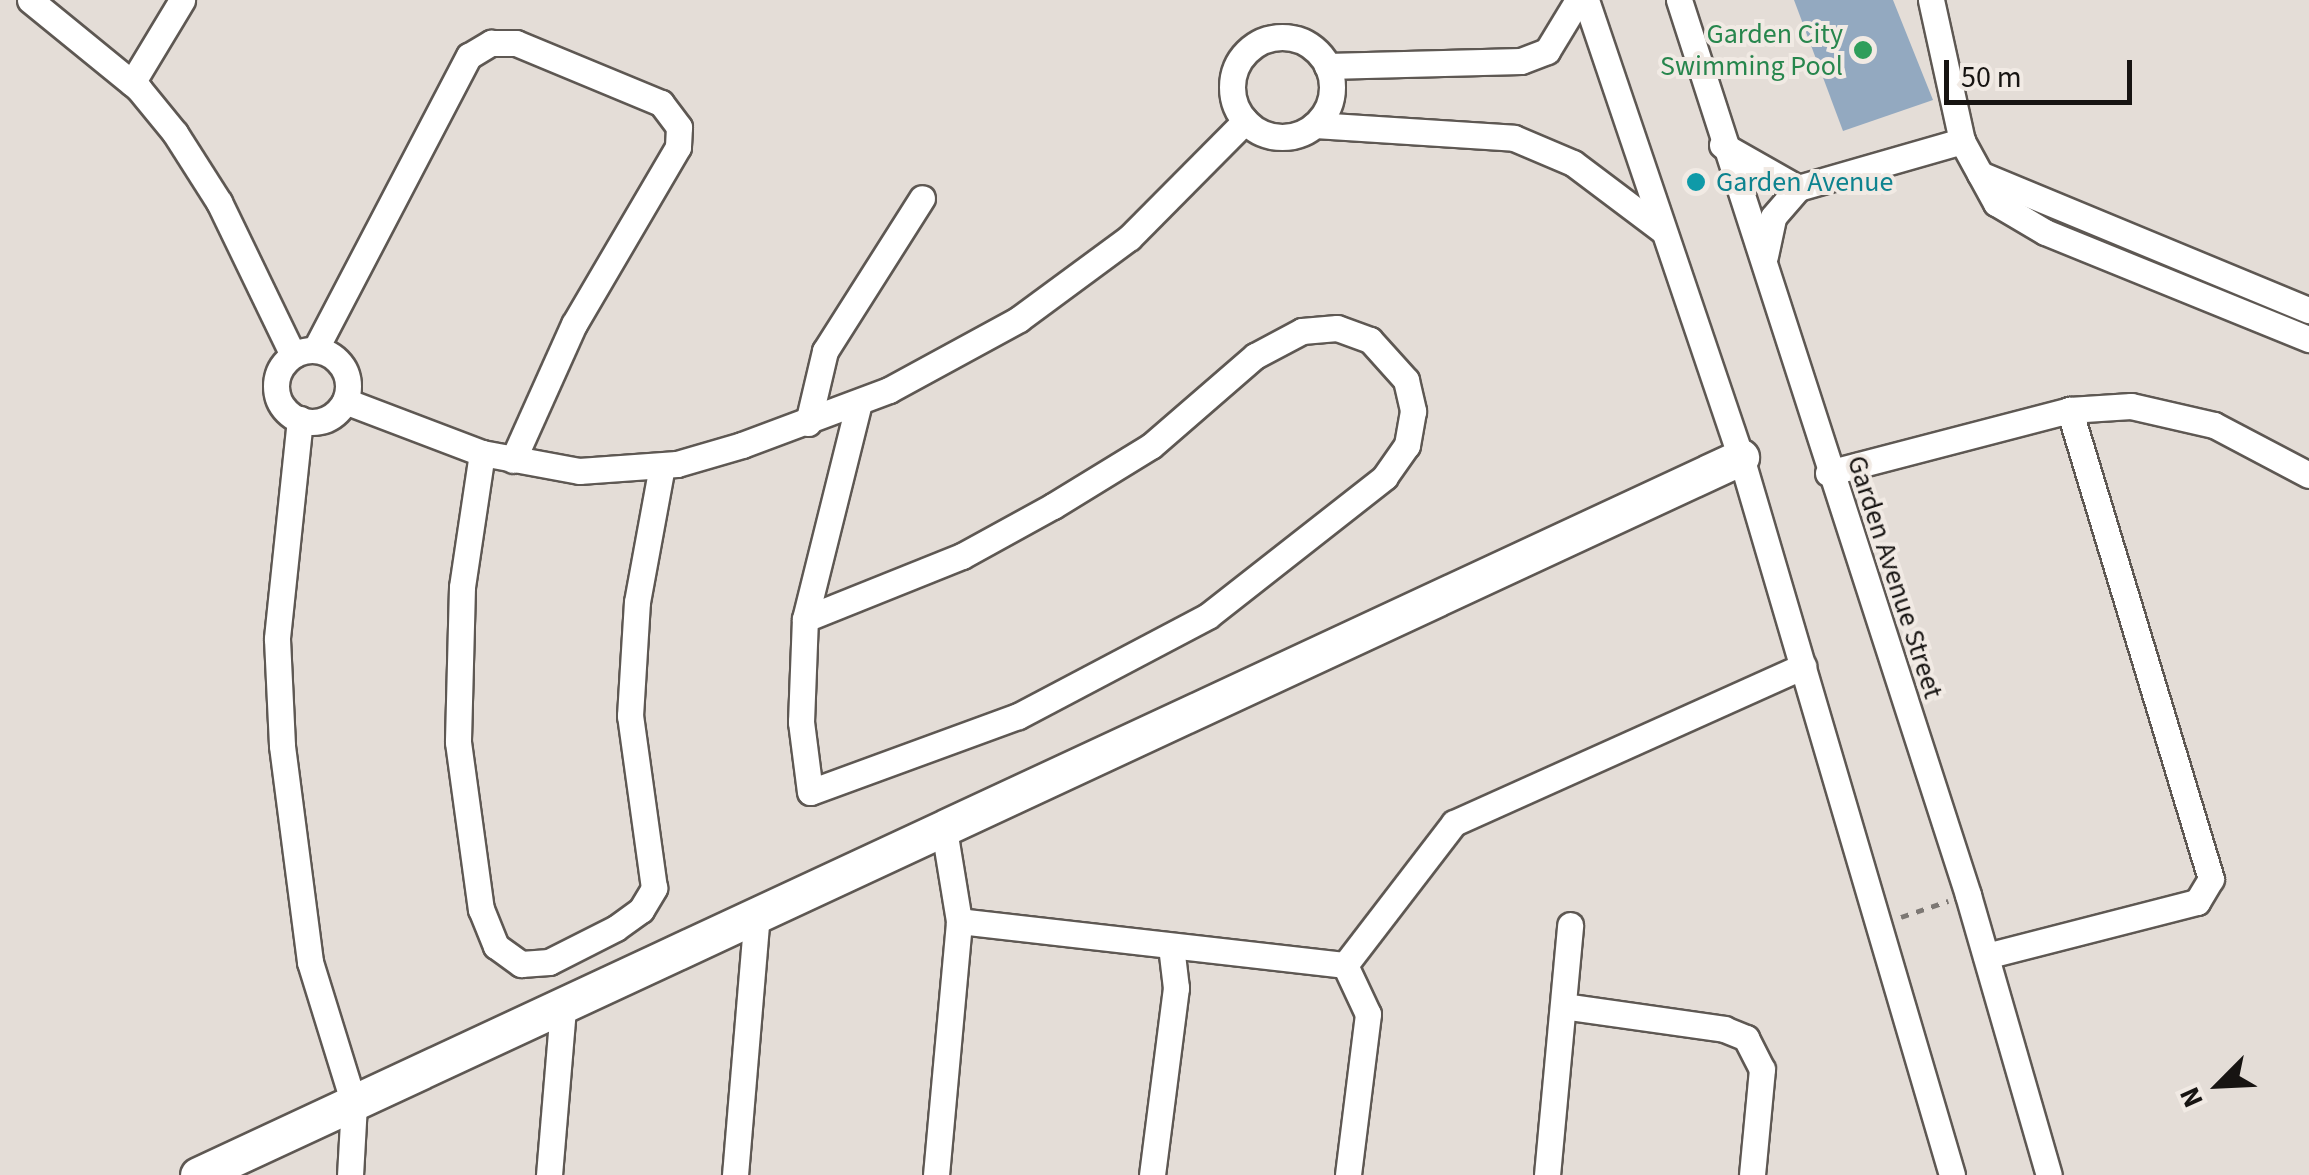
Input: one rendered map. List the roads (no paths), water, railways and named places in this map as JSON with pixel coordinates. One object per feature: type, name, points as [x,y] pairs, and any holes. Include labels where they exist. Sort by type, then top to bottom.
[{"type":"street","points":[[30,0],[132,83],[206,178],[304,353],[342,367],[344,401],[329,418],[300,419],[286,410],[276,389],[282,366],[304,353],[468,56],[491,43],[516,43],[662,103],[679,128],[678,147],[574,324],[513,460]]},
{"type":"street","points":[[132,83],[182,0]]},
{"type":"street","points":[[1327,66],[1521,62],[1547,52],[1578,0]]},
{"type":"street","points":[[1586,0],[1740,457],[1952,1175]]},
{"type":"street","name":"Garden Avenue Street","points":[[1679,0],[1828,473],[1968,894],[2048,1175]]},
{"type":"street","points":[[1931,0],[1962,141],[1987,194],[2017,219],[2300,336],[2306,310],[2245,278],[1980,174]]},
{"type":"street","points":[[1316,124],[1331,97],[1327,66],[1303,42],[1269,38],[1254,46],[1234,73],[1232,90],[1244,121],[1271,136],[1316,124],[1514,138],[1573,163],[1662,230]]},
{"type":"street","points":[[344,401],[482,453],[579,471],[662,466],[808,423],[947,362],[1082,276],[1244,121]]},
{"type":"street","points":[[1764,260],[1773,217],[1798,188],[1962,141]]},
{"type":"street","points":[[1722,145],[1798,188]]},
{"type":"street","points":[[808,423],[825,350],[922,198]]},
{"type":"street","points":[[805,620],[962,556],[1053,506],[1151,446],[1286,336],[1318,328],[1354,332],[1386,351],[1406,380],[1412,428],[1385,477],[1208,616],[1018,716],[810,792],[801,722],[805,620],[859,403]]},
{"type":"street","points":[[1828,473],[2069,410],[2131,406],[2189,416],[2309,475]]},
{"type":"street","points":[[1986,956],[2197,902],[2211,880],[2069,410]]},
{"type":"street","points":[[300,419],[277,639],[282,746],[310,962],[354,1104],[350,1175]]},
{"type":"street","points":[[482,453],[461,607],[458,742],[481,909],[496,946],[522,964],[549,962],[616,928],[642,910],[654,888],[630,700],[637,602],[662,466]]},
{"type":"street","points":[[198,1175],[563,1008],[942,823],[1740,457]]},
{"type":"street","points":[[1346,965],[1454,823],[1803,666]]},
{"type":"street","points":[[936,1175],[959,921],[942,823]]},
{"type":"street","points":[[735,1175],[757,914]]},
{"type":"street","points":[[959,921],[1346,965]]},
{"type":"street","points":[[1546,1175],[1570,925]]},
{"type":"street","points":[[1152,1175],[1176,988],[1171,946]]},
{"type":"street","points":[[1346,965],[1368,1014],[1348,1175]]},
{"type":"street","points":[[1563,1006],[1724,1029],[1746,1038],[1762,1069],[1752,1175]]},
{"type":"street","points":[[549,1175],[563,1008]]},
{"type":"water","name":"Garden City Swimming Pool","points":[[1794,0],[1893,0],[1933,100],[1843,131]]},
{"type":"place","name":"Garden City Swimming Pool","points":[[1863,50]]},
{"type":"place","name":"Garden Avenue","points":[[1696,182]]}]
